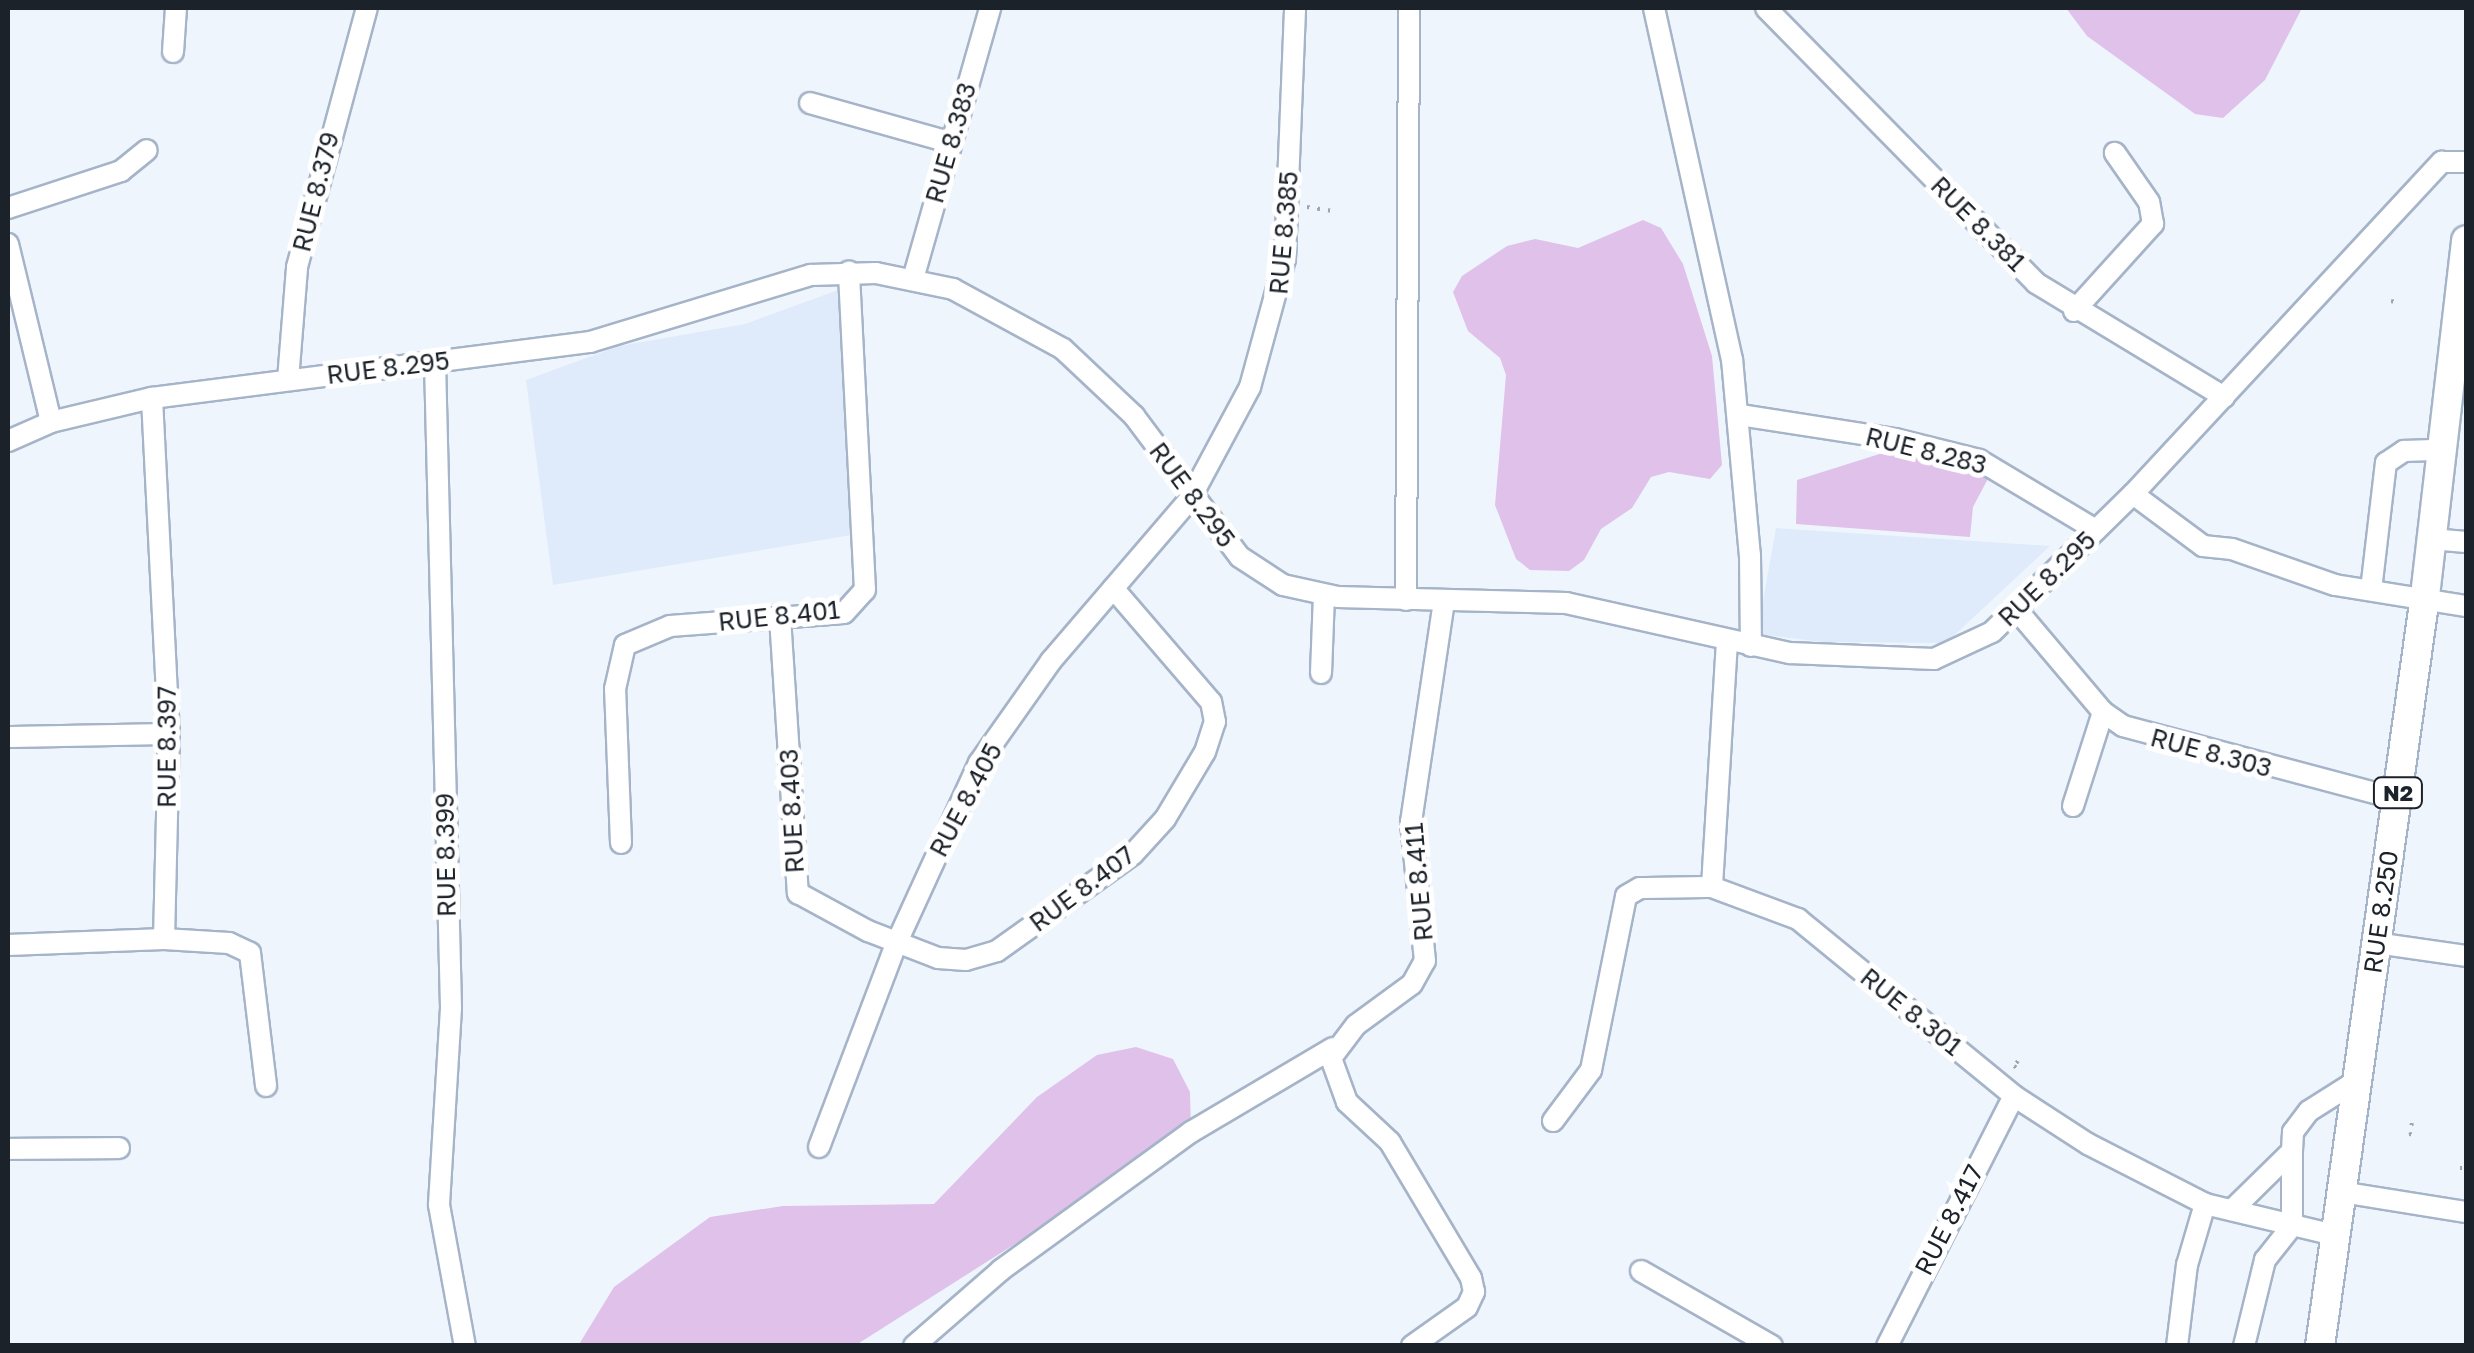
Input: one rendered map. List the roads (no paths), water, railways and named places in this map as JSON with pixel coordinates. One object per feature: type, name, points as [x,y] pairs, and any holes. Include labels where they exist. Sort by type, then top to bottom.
[{"type":"highway","name":"RUE 8.250","points":[[2320,1346],[2425,596],[2440,450],[2461,325],[2466,240]]},
{"type":"street","points":[[172,52],[176,8]]},
{"type":"street","name":"RUE 8.379","points":[[288,380],[297,266],[367,8]]},
{"type":"street","name":"RUE 8.383","points":[[913,280],[990,8]]},
{"type":"street","name":"RUE 8.385","points":[[1190,499],[1250,387],[1280,298],[1295,8]]},
{"type":"street","points":[[1406,600],[1409,8]]},
{"type":"street","points":[[1654,8],[1740,415],[1751,646]]},
{"type":"street","name":"RUE 8.381","points":[[1766,8],[2036,283],[2074,311],[2224,396]]},
{"type":"street","points":[[810,102],[949,142]]},
{"type":"street","points":[[8,208],[121,171],[147,150]]},
{"type":"street","points":[[2074,311],[2152,224],[2149,202],[2114,153]]},
{"type":"street","name":"RUE 8.295","points":[[8,440],[51,422],[152,398],[590,342],[811,275],[850,271],[913,280],[993,306],[1063,349],[1134,416],[1190,499],[1240,558],[1264,575],[1324,596],[1590,606],[1751,646],[1934,660],[1992,632],[2134,494],[2442,162],[2466,162]]},
{"type":"street","points":[[8,244],[51,422]]},
{"type":"street","name":"RUE 8.401","points":[[621,842],[616,689],[625,645],[670,626],[844,613],[865,590],[850,271]]},
{"type":"street","name":"RUE 8.399","points":[[435,362],[451,1008],[440,1205],[465,1346]]},
{"type":"street","name":"RUE 8.397","points":[[152,398],[170,734],[164,940]]},
{"type":"street","name":"RUE 8.283","points":[[1740,415],[1896,440],[1979,460],[2096,530]]},
{"type":"street","points":[[2371,590],[2386,463],[2404,451],[2440,450]]},
{"type":"street","points":[[2134,494],[2203,546],[2371,590],[2425,596],[2466,606]]},
{"type":"street","name":"RUE 8.405","points":[[819,1147],[897,942],[980,764],[1050,660],[1190,499]]},
{"type":"street","points":[[2430,539],[2466,542]]},
{"type":"street","name":"RUE 8.407","points":[[897,942],[938,958],[966,960],[998,950],[1133,854],[1187,788],[1214,722],[1212,702],[1114,588]]},
{"type":"street","points":[[1321,673],[1324,596]]},
{"type":"street","name":"RUE 8.411","points":[[1332,1048],[1412,984],[1426,961],[1412,822],[1444,601]]},
{"type":"street","name":"RUE 8.303","points":[[2016,609],[2103,712],[2164,742],[2397,799]]},
{"type":"street","name":"RUE 8.403","points":[[780,617],[798,893],[897,942]]},
{"type":"street","points":[[1553,1120],[1590,1070],[1626,896],[1640,888],[1712,886],[1727,641]]},
{"type":"street","points":[[2073,806],[2103,712]]},
{"type":"street","points":[[8,737],[170,734]]},
{"type":"street","name":"RUE 8.301","points":[[1712,886],[1798,918],[2014,1096],[2088,1144],[2205,1204],[2334,1235]]},
{"type":"street","points":[[8,945],[229,942],[250,953],[266,1086]]},
{"type":"street","points":[[2376,943],[2466,956]]},
{"type":"street","points":[[914,1346],[1001,1270],[1158,1155],[1332,1048],[1347,1102],[1390,1142],[1471,1278],[1474,1292],[1467,1306],[1412,1346]]},
{"type":"street","points":[[2244,1346],[2265,1260],[2292,1226],[2292,1151],[2300,1121],[2358,1080]]},
{"type":"street","name":"RUE 8.417","points":[[1887,1346],[2014,1096]]},
{"type":"street","points":[[8,1149],[119,1148]]},
{"type":"street","points":[[2232,1210],[2292,1151]]},
{"type":"street","points":[[2341,1192],[2466,1212]]},
{"type":"street","points":[[2177,1346],[2188,1266],[2205,1204]]},
{"type":"street","points":[[1641,1271],[1772,1346]]}]
